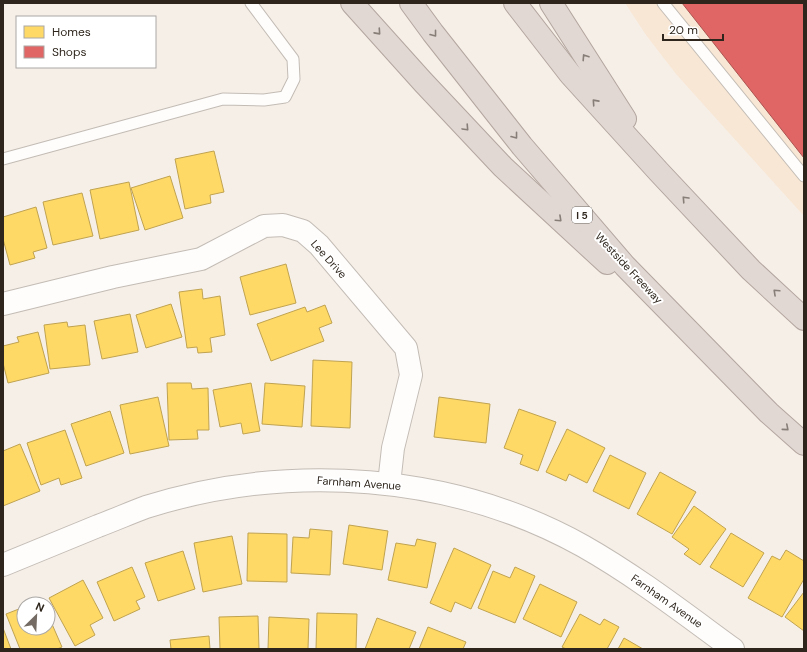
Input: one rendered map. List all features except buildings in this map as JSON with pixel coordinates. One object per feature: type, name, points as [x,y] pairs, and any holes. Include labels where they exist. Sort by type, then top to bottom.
[{"type":"highway","points":[[352,3],[423,82],[503,167],[769,413]]},
{"type":"highway","name":"Westside Freeway","points":[[411,3],[522,146],[625,266],[769,413],[804,444]]},
{"type":"highway","points":[[516,3],[570,74],[659,172],[752,270],[804,319]]},
{"type":"highway","points":[[551,3],[659,172]]},
{"type":"street","name":"Lee Drive","points":[[3,304],[113,277],[201,259],[264,226],[283,225],[303,231],[319,245],[406,348],[411,375],[393,448],[389,484]]},
{"type":"street","name":"Farnham Avenue","points":[[3,565],[145,508],[226,487],[271,482],[318,480],[389,484],[456,496],[492,507],[553,531],[582,545],[620,569],[733,649]]},
{"type":"lane","points":[[3,159],[223,99],[264,100],[286,97],[294,79],[293,59],[251,3]]},
{"type":"lane","points":[[663,3],[804,176]]},
{"type":"shaded area","points":[[625,3],[804,3],[804,216],[676,74],[646,35]]}]
